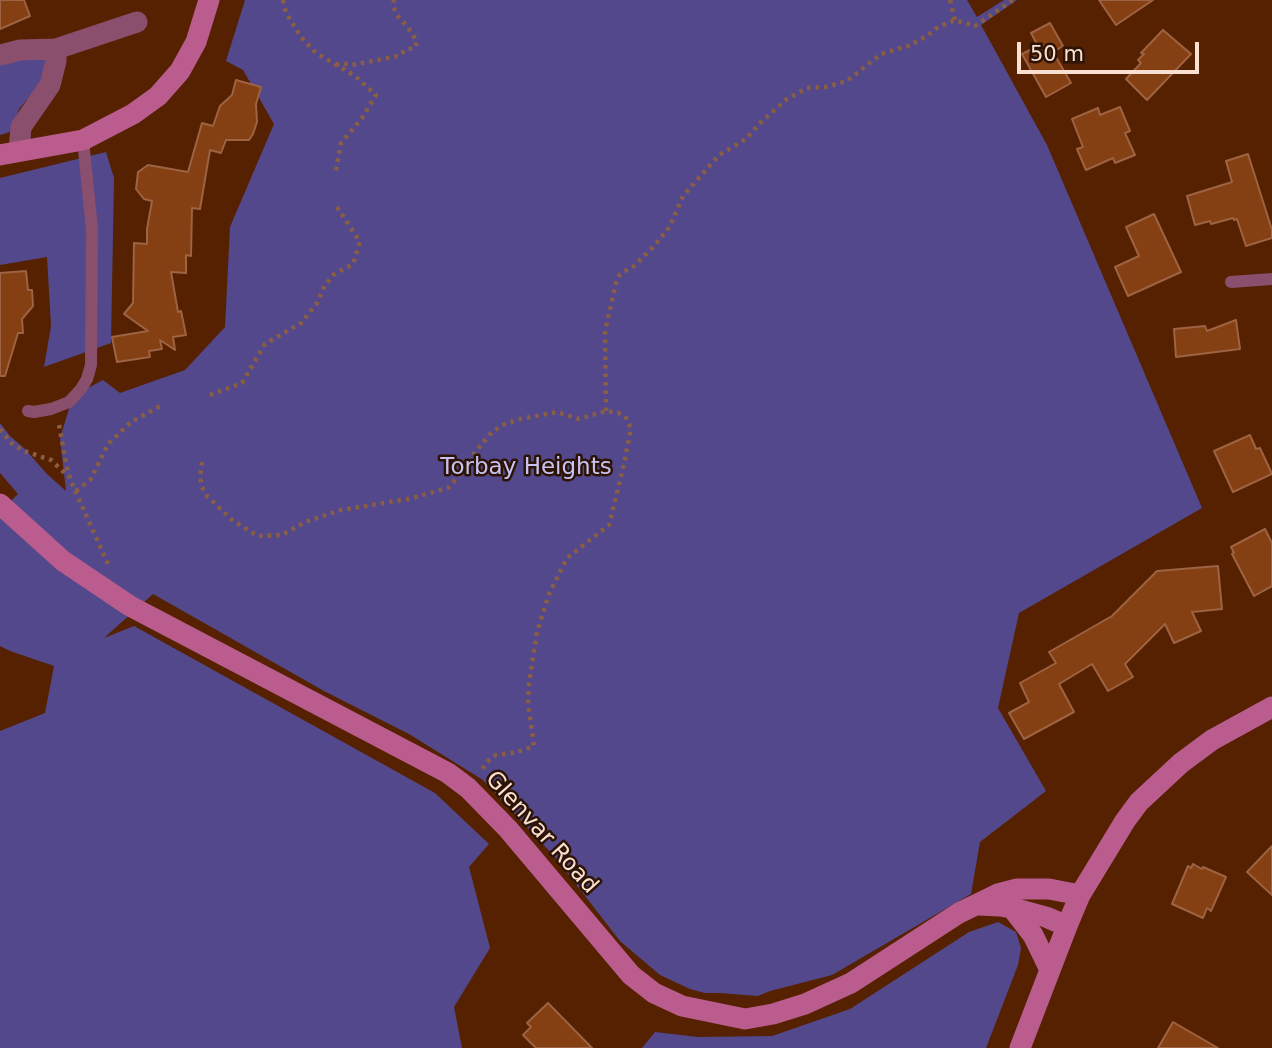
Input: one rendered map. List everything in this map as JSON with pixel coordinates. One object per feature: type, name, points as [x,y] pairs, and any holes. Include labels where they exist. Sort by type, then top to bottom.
[{"type":"main road","points":[[10,153],[83,140],[133,114],[158,96],[180,71],[195,41],[209,0]]},
{"type":"main road","name":"Glenvar Road","points":[[0,504],[63,561],[130,606],[448,773],[468,788],[508,829],[631,975],[654,993],[682,1006],[745,1018],[773,1014],[805,1004],[851,983],[974,905],[998,894],[1017,889],[1049,889],[1080,895]]},
{"type":"main road","points":[[1020,1048],[1080,895],[1108,846],[1139,802],[1181,763],[1212,740],[1272,707]]},
{"type":"main road","points":[[974,905],[1000,905],[1046,916],[1067,926]]},
{"type":"main road","points":[[1012,908],[1032,935],[1050,970]]},
{"type":"street","points":[[0,55],[20,50],[56,49],[137,22]]},
{"type":"street","points":[[10,153],[21,127],[50,85],[57,61],[56,49]]},
{"type":"lane","points":[[28,411],[34,412],[69,401],[87,379],[91,365],[92,229],[83,140]]},
{"type":"lane","points":[[1231,282],[1272,279]]},
{"type":"path","points":[[284,0],[286,13],[301,37],[316,53],[355,76],[376,95],[362,118],[341,143],[335,175]]},
{"type":"path","points":[[336,65],[352,65],[398,56],[407,49],[415,48],[417,41],[397,15],[393,6],[394,0]]},
{"type":"path","points":[[950,0],[955,20]]},
{"type":"path","points":[[606,411],[605,331],[617,283],[621,274],[655,245],[670,226],[683,196],[719,155],[746,139],[760,123],[797,93],[807,88],[825,87],[847,81],[881,54],[908,46],[938,27],[955,20],[975,26],[1013,0]]},
{"type":"path","points":[[210,395],[242,383],[265,344],[301,323],[317,303],[333,275],[353,264],[360,242],[337,207]]},
{"type":"path","points":[[76,491],[91,479],[107,444],[131,422],[162,405]]},
{"type":"path","points":[[57,406],[70,477],[107,558]]},
{"type":"path","points":[[202,462],[202,487],[207,496],[232,520],[258,536],[282,535],[305,522],[341,510],[408,499],[448,488],[492,432],[520,419],[557,412],[579,419],[606,411],[625,416],[631,428],[609,524],[567,558],[548,594],[537,632],[528,704],[534,746],[518,752],[496,755],[487,762],[475,779]]},
{"type":"path","points":[[0,429],[13,445],[51,460],[70,477]]},
{"type":"green space","name":"Torbay Heights","points":[[245,0],[967,0],[977,17],[1004,0],[1017,0],[981,25],[1047,145],[1202,508],[1019,613],[998,708],[1046,791],[980,842],[971,894],[832,975],[758,996],[705,993],[690,989],[660,975],[620,941],[554,856],[483,780],[409,734],[324,691],[153,594],[104,638],[134,626],[435,793],[489,844],[469,867],[490,948],[454,1007],[462,1048],[0,1048],[0,731],[45,713],[54,666],[0,646],[0,512],[18,494],[0,473],[0,423],[66,491],[60,438],[73,396],[103,380],[120,393],[185,370],[225,327],[230,227],[274,124],[243,70],[226,61]]},
{"type":"green space","points":[[46,55],[46,75],[19,109],[10,132],[0,135],[0,62]]},
{"type":"green space","points":[[106,152],[114,178],[111,343],[44,367],[51,326],[47,257],[0,265],[0,178]]},
{"type":"green space","points":[[998,922],[1016,932],[1021,948],[1018,965],[986,1048],[642,1048],[655,1032],[698,1037],[772,1036],[850,1009],[969,932]]},
{"type":"building","points":[[0,0],[24,0],[30,16],[0,29]]},
{"type":"building","points":[[1099,0],[1153,0],[1116,25]]},
{"type":"building","points":[[1050,23],[1063,46],[1053,52],[1071,83],[1046,97],[1022,54],[1038,46],[1031,33]]},
{"type":"building","points":[[1163,30],[1191,54],[1147,100],[1126,79],[1141,63],[1138,60],[1144,54],[1141,53]]},
{"type":"building","points":[[236,80],[261,87],[256,104],[257,122],[249,140],[226,140],[221,153],[210,150],[200,209],[192,208],[191,256],[186,255],[186,273],[171,272],[178,312],[181,311],[186,335],[173,337],[175,350],[160,340],[162,349],[149,351],[150,357],[117,362],[112,337],[148,331],[124,314],[133,303],[134,243],[147,244],[152,201],[144,199],[136,189],[138,172],[148,165],[188,172],[202,123],[213,126],[220,106],[232,95]]},
{"type":"building","points":[[1120,107],[1130,131],[1125,133],[1135,155],[1115,163],[1113,158],[1086,170],[1077,149],[1083,147],[1072,119],[1098,108],[1100,115]]},
{"type":"building","points":[[1248,154],[1272,230],[1272,238],[1246,246],[1237,219],[1195,225],[1187,196],[1232,182],[1226,161]]},
{"type":"building","points":[[1154,214],[1181,272],[1128,296],[1115,267],[1139,256],[1126,227]]},
{"type":"building","points":[[26,271],[28,290],[32,290],[33,306],[22,319],[23,333],[18,333],[5,376],[0,376],[0,273]]},
{"type":"building","points":[[1236,320],[1240,349],[1176,357],[1174,329],[1205,326],[1207,331]]},
{"type":"building","points":[[1250,435],[1256,449],[1260,448],[1272,474],[1233,492],[1214,451]]},
{"type":"building","points":[[1265,529],[1272,543],[1272,586],[1254,596],[1231,547]]},
{"type":"building","points":[[1218,566],[1222,609],[1192,612],[1201,631],[1174,643],[1165,624],[1125,664],[1133,677],[1108,691],[1092,664],[1059,684],[1074,712],[1024,739],[1009,713],[1029,702],[1020,683],[1056,663],[1049,652],[1112,616],[1157,571]]},
{"type":"building","points":[[1272,846],[1272,895],[1247,872]]},
{"type":"building","points":[[1193,864],[1226,877],[1211,911],[1207,908],[1203,918],[1172,904],[1188,866],[1191,868]]},
{"type":"building","points":[[548,1003],[592,1048],[536,1048],[523,1035],[531,1027],[527,1023]]},
{"type":"building","points":[[1173,1022],[1218,1048],[1158,1048]]}]
